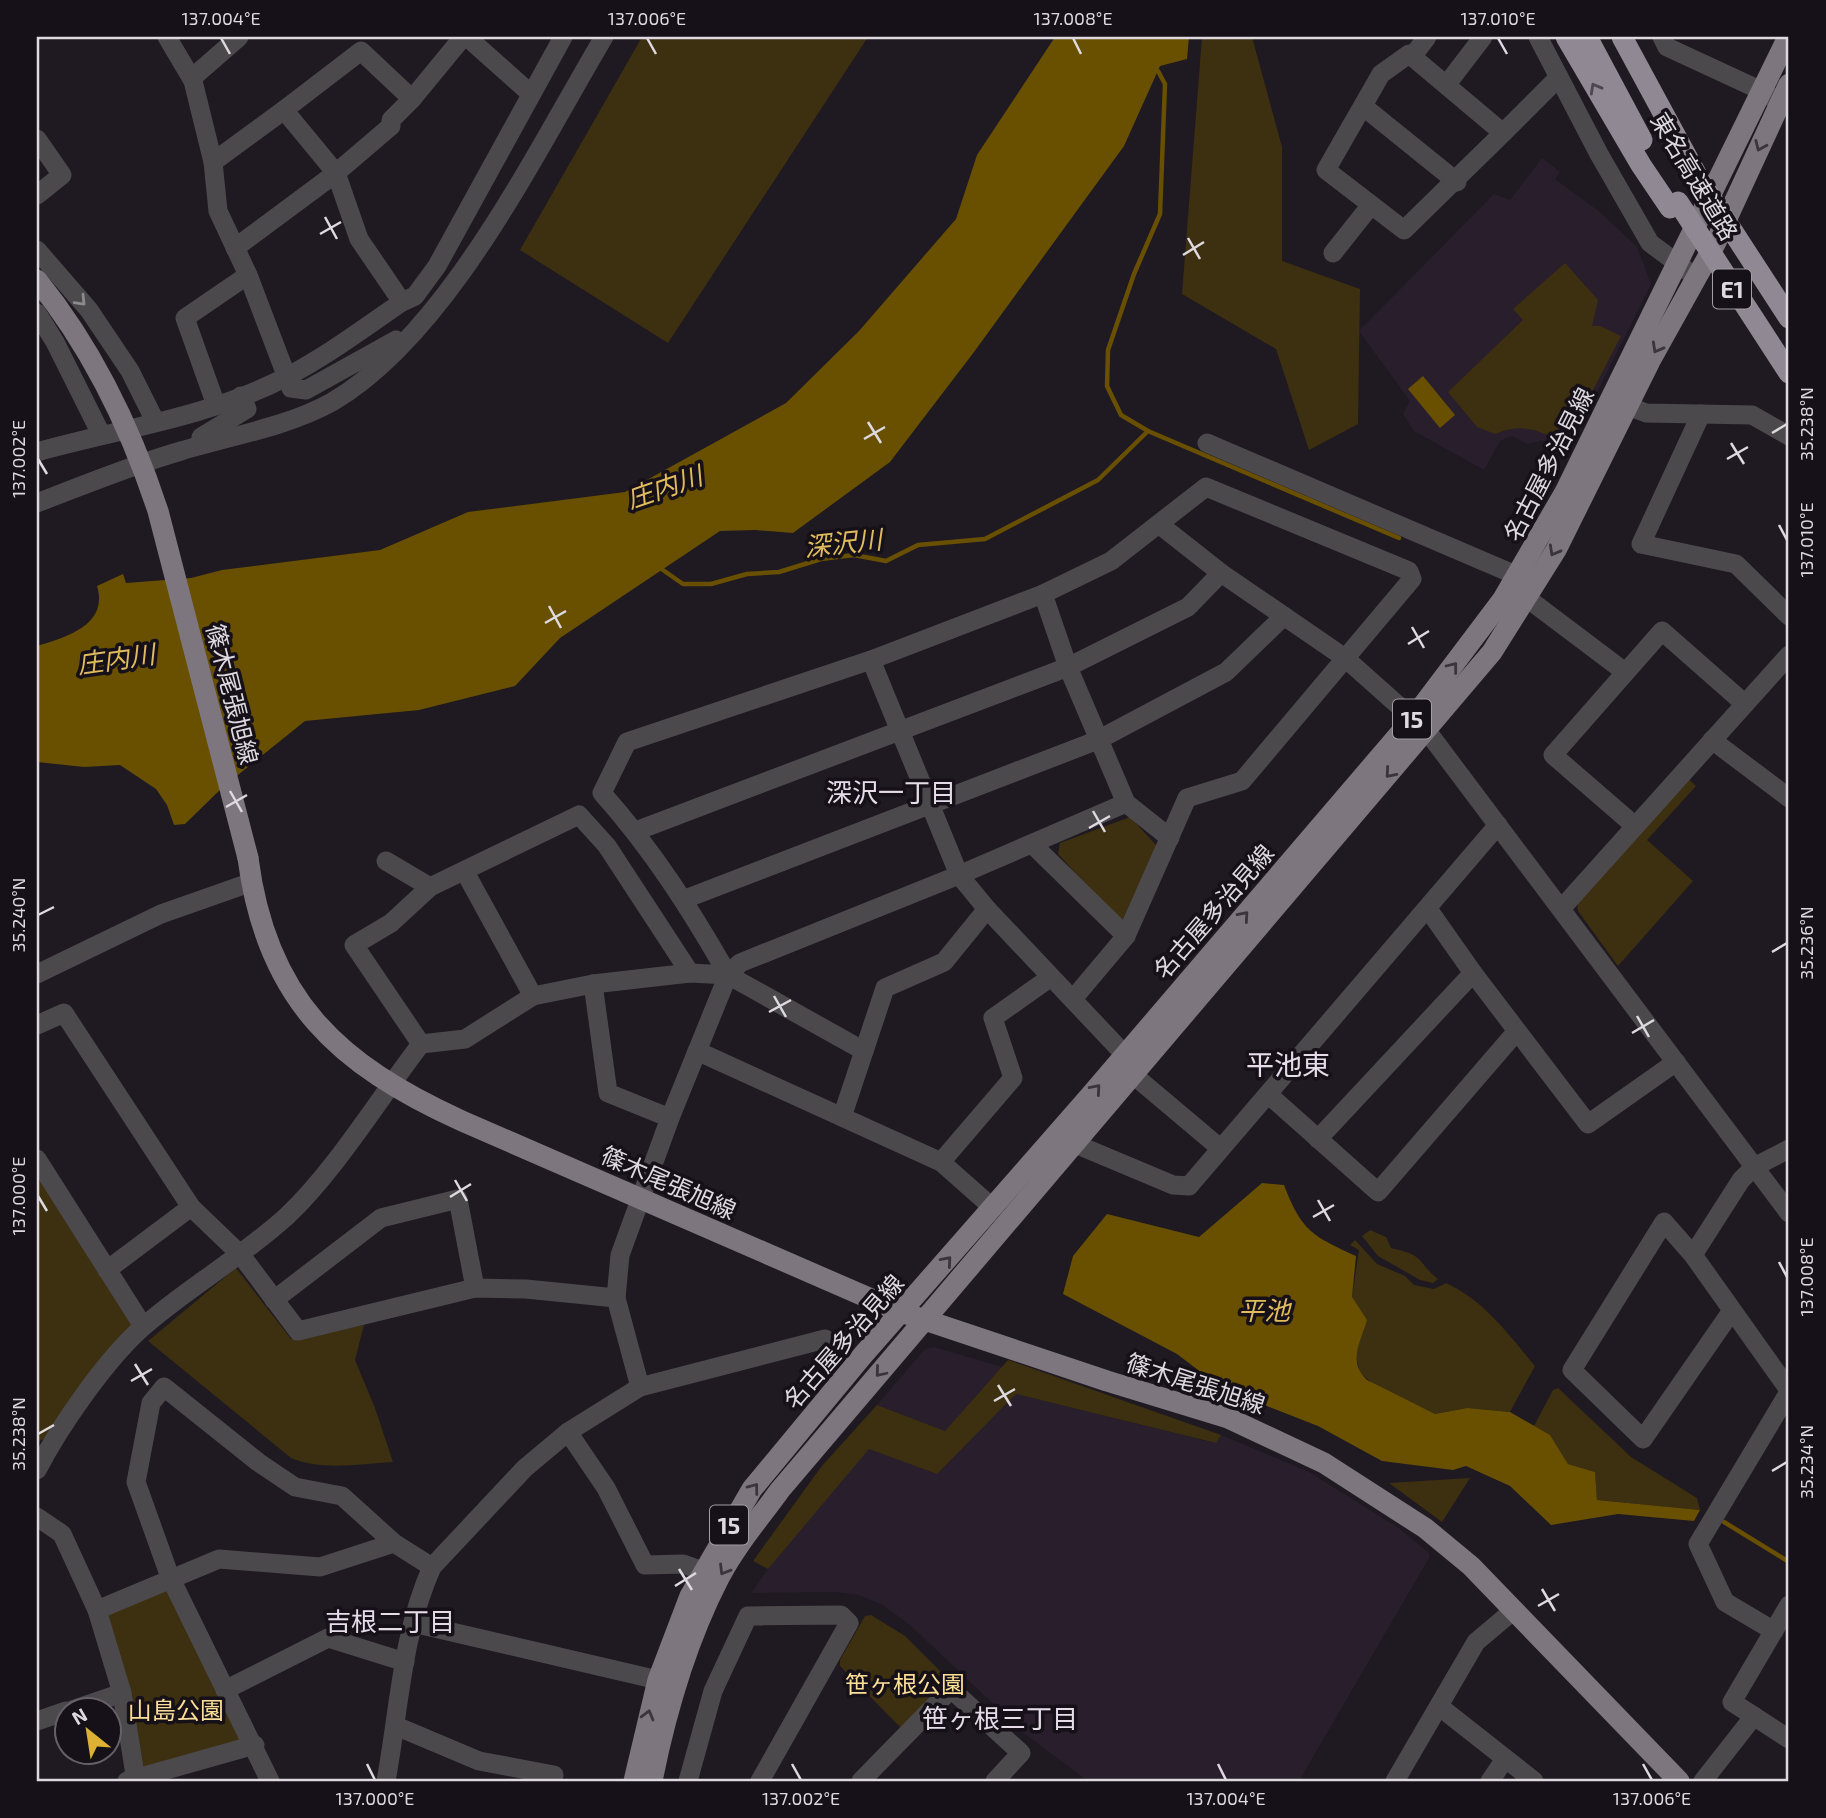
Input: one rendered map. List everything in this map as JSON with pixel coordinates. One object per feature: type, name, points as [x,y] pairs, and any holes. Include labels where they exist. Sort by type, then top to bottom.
[{"type":"highway","points":[[1566,37],[1641,165],[1674,205]]},
{"type":"highway","name":"東名高速道路","points":[[1587,37],[1674,205]]},
{"type":"highway","name":"東名高速道路","points":[[1622,37],[1700,181],[1789,318]]},
{"type":"highway","points":[[1628,37],[1649,89]]},
{"type":"highway","name":"E1","points":[[1674,205],[1789,373]]},
{"type":"main road","name":"名古屋多治見線","points":[[634,1781],[658,1680],[690,1596],[752,1489],[901,1312],[993,1208],[1128,1064],[1420,724],[1492,652],[1556,550],[1738,197],[1780,96],[1788,37]]},
{"type":"main road","name":"名古屋多治見線","points":[[1420,724],[1518,576],[1565,492],[1677,263],[1780,96]]},
{"type":"main road","name":"篠木尾張旭線","points":[[37,280],[103,382],[141,461],[162,523],[248,858],[251,883],[274,957],[294,993],[340,1047],[371,1073],[431,1107],[901,1312],[1248,1425],[1324,1463],[1425,1528],[1471,1566],[1679,1781]]},
{"type":"main road","name":"名古屋多治見線","points":[[652,1781],[678,1674],[719,1579],[779,1490],[1073,1143],[1128,1064]]},
{"type":"street","points":[[167,37],[192,78],[213,162],[218,211],[247,275],[285,378],[292,388],[306,390],[334,377],[396,339],[413,334]]},
{"type":"street","points":[[192,78],[239,37]]},
{"type":"street","points":[[235,248],[336,173],[391,126],[391,120],[465,37],[531,94]]},
{"type":"street","points":[[37,452],[216,405],[285,378],[415,296],[437,266],[563,37]]},
{"type":"street","points":[[37,503],[177,452],[306,414],[331,402],[372,373],[413,334],[480,246],[604,37]]},
{"type":"street","points":[[1412,57],[1427,37]]},
{"type":"street","points":[[1447,84],[1482,37]]},
{"type":"street","points":[[1538,37],[1599,154],[1650,243],[1697,278]]},
{"type":"street","points":[[1662,37],[1667,47],[1780,96]]},
{"type":"street","points":[[213,162],[284,110],[366,44],[412,99]]},
{"type":"street","points":[[1503,133],[1409,54],[1381,74],[1326,170],[1404,230],[1457,182],[1559,77]]},
{"type":"street","points":[[1364,107],[1457,182]]},
{"type":"street","points":[[284,110],[336,173],[359,239],[402,302]]},
{"type":"street","points":[[37,139],[62,175],[37,195]]},
{"type":"street","points":[[1333,253],[1371,205]]},
{"type":"street","points":[[37,250],[89,310],[130,371],[155,421]]},
{"type":"street","points":[[216,405],[185,317],[247,275]]},
{"type":"street","points":[[37,313],[55,342],[101,434]]},
{"type":"street","points":[[177,452],[247,409],[241,396]]},
{"type":"street","points":[[1628,406],[1646,413],[1752,415],[1789,436]]},
{"type":"street","points":[[1701,414],[1641,544],[1736,564],[1789,615]]},
{"type":"street","points":[[1207,443],[1518,576]]},
{"type":"street","points":[[728,975],[684,899],[636,831],[602,793],[627,742],[871,660],[1043,594],[1111,561],[1206,487],[1409,571],[1412,579],[1242,781],[1187,798],[1126,936],[1073,999]]},
{"type":"street","points":[[1160,525],[1221,573],[1345,658],[1420,724],[1789,1213]]},
{"type":"street","points":[[636,831],[1068,667],[1188,607],[1221,573]]},
{"type":"street","points":[[1043,594],[1068,667],[1126,803],[1170,838]]},
{"type":"street","points":[[1527,598],[1625,672]]},
{"type":"street","points":[[684,899],[1098,740],[1226,672],[1284,616]]},
{"type":"street","points":[[1634,826],[1553,755],[1662,631],[1745,704]]},
{"type":"street","points":[[1561,909],[1789,655]]},
{"type":"street","points":[[871,660],[928,805],[959,875],[986,909],[1073,999],[1128,1064],[1220,1148]]},
{"type":"street","points":[[1712,740],[1789,798]]},
{"type":"street","points":[[640,1387],[616,1298],[620,1255],[670,1118],[728,975],[740,962],[959,875],[1126,803]]},
{"type":"street","points":[[421,1044],[354,945],[391,923],[430,887],[579,815],[607,846],[690,973]]},
{"type":"street","points":[[1073,1143],[1173,1185],[1189,1186],[1498,825]]},
{"type":"street","points":[[1032,844],[1126,936]]},
{"type":"street","points":[[386,861],[430,887]]},
{"type":"street","points":[[465,872],[533,996]]},
{"type":"street","points":[[37,974],[161,914],[251,883]]},
{"type":"street","points":[[1428,908],[1472,973],[1588,1124],[1676,1062]]},
{"type":"street","points":[[842,1116],[885,988],[944,962],[986,909]]},
{"type":"street","points":[[39,1461],[86,1394],[144,1326],[241,1255],[288,1214],[314,1186],[421,1044],[465,1039],[533,996],[593,984],[690,973],[728,975],[864,1051]]},
{"type":"street","points":[[1318,1139],[1472,973]]},
{"type":"street","points":[[941,1162],[1013,1078],[993,1018],[1051,977]]},
{"type":"street","points":[[593,984],[608,1093],[670,1118]]},
{"type":"street","points":[[37,1025],[64,1013],[191,1207],[241,1255],[298,1331],[475,1288],[526,1289],[616,1298]]},
{"type":"street","points":[[1269,1095],[1378,1192],[1517,1031]]},
{"type":"street","points":[[697,1051],[941,1162],[993,1208]]},
{"type":"street","points":[[1693,1255],[1741,1180],[1754,1167],[1789,1149]]},
{"type":"street","points":[[37,1159],[144,1326]]},
{"type":"street","points":[[274,1300],[381,1218],[458,1199],[475,1288]]},
{"type":"street","points":[[107,1270],[191,1207]]},
{"type":"street","points":[[1731,1312],[1643,1439],[1572,1370],[1664,1222],[1693,1255],[1789,1391],[1698,1544],[1725,1602],[1774,1630]]},
{"type":"street","points":[[386,1781],[405,1662],[432,1567],[525,1468],[568,1432],[640,1387],[825,1339]]},
{"type":"street","points":[[270,1781],[255,1745],[170,1577],[136,1482],[151,1403],[164,1387],[258,1462],[295,1487],[342,1496],[394,1543],[432,1567]]},
{"type":"street","points":[[568,1432],[607,1488],[645,1565],[683,1564],[703,1571]]},
{"type":"street","points":[[37,1517],[62,1534],[97,1610],[122,1693],[133,1781],[255,1745]]},
{"type":"street","points":[[97,1610],[170,1577],[219,1559],[320,1567],[394,1543]]},
{"type":"street","points":[[1789,1605],[1732,1702],[1789,1739]]},
{"type":"street","points":[[1395,1781],[1476,1642],[1514,1610]]},
{"type":"street","points":[[688,1781],[713,1691],[748,1616],[841,1615],[849,1623],[760,1781]]},
{"type":"street","points":[[414,1623],[658,1680]]},
{"type":"street","points":[[225,1690],[328,1638],[405,1662]]},
{"type":"street","points":[[860,1781],[951,1689],[1021,1753],[995,1781]]},
{"type":"street","points":[[113,1696],[122,1693]]},
{"type":"street","points":[[1440,1707],[1534,1781]]},
{"type":"street","points":[[1703,1781],[1754,1716]]},
{"type":"street","points":[[396,1726],[479,1761],[554,1775],[553,1781]]},
{"type":"street","points":[[1490,1781],[1505,1759]]},
{"type":"shaded area","points":[[1542,158],[1560,172],[1555,179],[1600,212],[1637,247],[1651,284],[1568,450],[1550,439],[1527,444],[1512,436],[1500,441],[1484,470],[1414,431],[1403,414],[1410,401],[1359,331],[1494,194],[1510,200]]},
{"type":"shaded area","points":[[934,1347],[1002,1367],[945,1431],[877,1405],[925,1349]]},
{"type":"shaded area","points":[[1016,1394],[1215,1443],[1221,1435],[1309,1472],[1400,1529],[1429,1553],[1429,1558],[1299,1781],[1088,1781],[1025,1734],[910,1625],[881,1604],[859,1595],[835,1592],[751,1593],[786,1544],[869,1448],[937,1474]]},
{"type":"green space","points":[[642,37],[868,37],[668,343],[520,250]]},
{"type":"green space","points":[[1202,37],[1252,37],[1282,147],[1282,261],[1360,289],[1358,424],[1309,450],[1276,349],[1182,294]]},
{"type":"green space","points":[[1565,263],[1598,300],[1592,326],[1600,326],[1621,336],[1578,419],[1567,413],[1553,438],[1539,431],[1517,428],[1495,434],[1477,427],[1448,392],[1523,320],[1513,309]]},
{"type":"green space","points":[[1687,778],[1696,786],[1647,840],[1693,881],[1618,966],[1578,911],[1577,902]]},
{"type":"green space","points":[[1130,817],[1156,845],[1128,919],[1119,920],[1058,854],[1060,843]]},
{"type":"green space","points":[[37,1166],[133,1326],[44,1439],[37,1442]]},
{"type":"green space","points":[[1370,1230],[1386,1237],[1391,1248],[1416,1256],[1438,1279],[1433,1283],[1420,1280],[1378,1256],[1362,1236]]},
{"type":"green space","points":[[1355,1240],[1377,1264],[1405,1276],[1414,1285],[1434,1289],[1446,1283],[1460,1290],[1505,1330],[1535,1366],[1510,1412],[1467,1408],[1435,1414],[1376,1386],[1360,1373],[1355,1351],[1364,1330],[1352,1297],[1359,1250],[1350,1245]]},
{"type":"green space","points":[[236,1268],[291,1339],[364,1325],[355,1360],[393,1462],[328,1466],[291,1458],[148,1341]]},
{"type":"green space","points":[[1008,1360],[1221,1435],[1216,1443],[1016,1394],[937,1474],[869,1449],[768,1569],[753,1561],[821,1467],[877,1405],[945,1431]]},
{"type":"green space","points":[[1558,1388],[1631,1457],[1697,1498],[1700,1510],[1597,1500],[1595,1472],[1568,1464],[1550,1435],[1534,1426],[1553,1390]]},
{"type":"green space","points":[[1470,1478],[1442,1522],[1389,1483]]},
{"type":"green space","name":"山島公園","points":[[170,1588],[240,1735],[239,1742],[139,1769],[105,1609]]},
{"type":"green space","name":"笹ヶ根公園","points":[[871,1615],[905,1636],[953,1684],[902,1729],[840,1666],[840,1660],[865,1616]]},
{"type":"water","name":"庄内川","points":[[1055,37],[1189,37],[1187,59],[1160,66],[1124,146],[890,462],[793,533],[720,531],[560,638],[515,686],[419,710],[305,721],[223,787],[185,824],[174,825],[167,805],[156,789],[120,765],[84,767],[37,762],[37,646],[72,633],[91,620],[97,611],[97,586],[123,574],[126,583],[191,578],[222,570],[380,550],[468,512],[625,492],[786,403],[859,331],[956,219],[977,155]]},
{"type":"water","points":[[1423,376],[1455,415],[1440,428],[1408,389]]},
{"type":"water","name":"平池","points":[[1262,1183],[1284,1185],[1297,1213],[1311,1231],[1356,1256],[1352,1297],[1367,1320],[1357,1358],[1361,1373],[1367,1380],[1435,1414],[1467,1408],[1510,1412],[1550,1435],[1568,1464],[1595,1472],[1597,1500],[1700,1510],[1694,1521],[1618,1514],[1551,1525],[1510,1486],[1466,1466],[1453,1470],[1382,1461],[1318,1426],[1223,1389],[1177,1354],[1063,1294],[1073,1256],[1107,1214],[1199,1237]]},
{"type":"waterway","name":"深沢川","points":[[1148,431],[1121,415],[1107,386],[1108,350],[1134,274],[1160,214],[1165,84],[1158,71]]},
{"type":"waterway","name":"深沢川","points":[[660,568],[683,584],[711,584],[747,574],[779,572],[821,559],[854,555],[886,561],[918,545],[985,539],[1098,480],[1148,431],[1399,538]]},
{"type":"waterway","points":[[1724,1522],[1789,1562]]},
{"type":"district","name":"深沢一丁目","points":[[891,791]]},
{"type":"district","name":"平池東","points":[[1288,1064]]},
{"type":"district","name":"吉根二丁目","points":[[390,1620]]},
{"type":"district","name":"笹ヶ根三丁目","points":[[1000,1717]]}]
